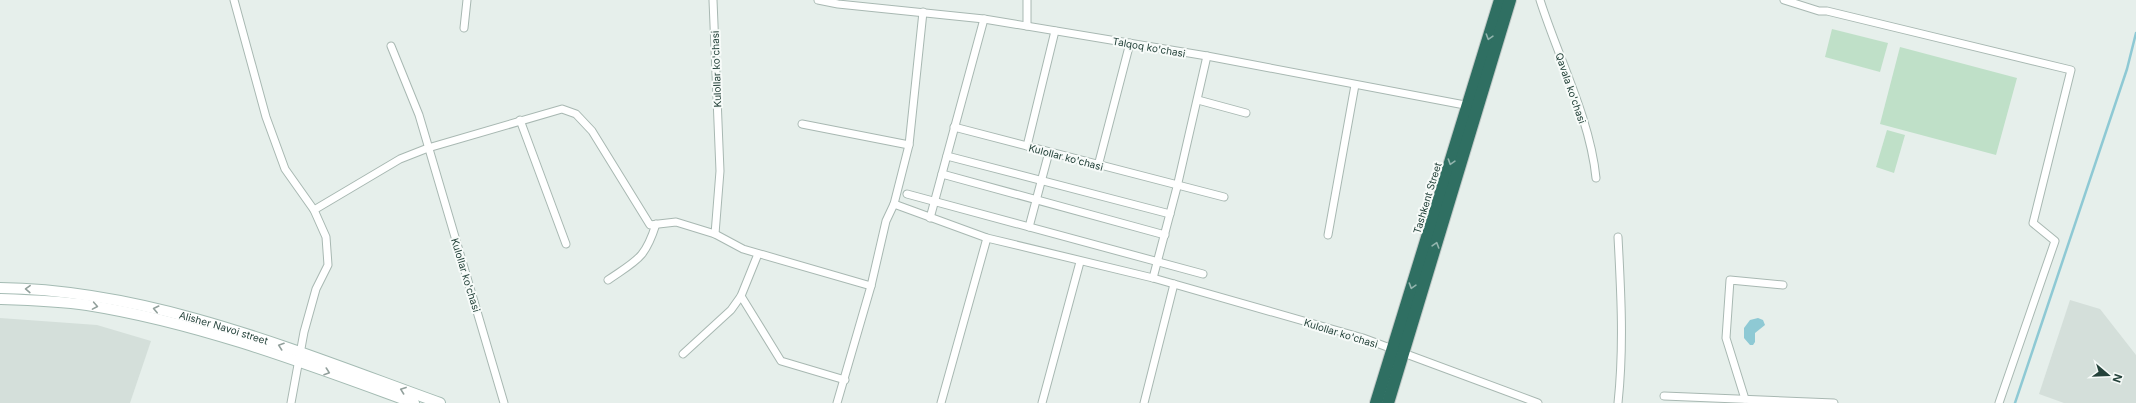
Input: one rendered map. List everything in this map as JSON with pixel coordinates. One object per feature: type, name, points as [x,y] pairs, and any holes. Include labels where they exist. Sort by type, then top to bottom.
[{"type":"highway","name":"Tashkent Street","points":[[1473,107],[1500,0]]},
{"type":"highway","name":"Tashkent Street","points":[[1376,403],[1398,351],[1473,107],[1510,0]]},
{"type":"highway","name":"Tashkent Street","points":[[1388,403],[1398,351]]},
{"type":"main road","name":"Alisher Navoi street","points":[[0,288],[32,288],[67,298]]},
{"type":"main road","name":"Alisher Navoi street","points":[[0,299],[67,298],[119,301],[193,318],[414,403]]},
{"type":"main road","name":"Alisher Navoi street","points":[[300,358],[440,403]]},
{"type":"street","points":[[234,0],[266,117],[285,169],[314,210],[326,237],[328,265],[316,289],[304,332],[291,403]]},
{"type":"street","points":[[464,28],[467,0]]},
{"type":"street","name":"Kulollar ko'chasi","points":[[713,0],[720,171],[715,234]]},
{"type":"street","name":"Talqoq ko'chasi","points":[[818,0],[838,4],[984,19],[1027,26],[1207,56],[1473,107]]},
{"type":"street","points":[[1027,0],[1027,26]]},
{"type":"street","name":"Qavala ko'chasi","points":[[1540,0],[1577,100],[1595,164],[1596,178]]},
{"type":"street","points":[[1784,0],[1819,11],[1833,13],[2071,70],[2033,223],[2055,241],[1999,403]]},
{"type":"street","points":[[837,403],[845,380],[871,286],[886,221],[894,204],[909,145],[923,12]]},
{"type":"street","points":[[930,218],[984,19]]},
{"type":"street","points":[[1027,146],[1055,31]]},
{"type":"street","points":[[1098,166],[1130,44]]},
{"type":"street","name":"Kulollar ko'chasi","points":[[391,46],[419,115],[504,403]]},
{"type":"street","points":[[1153,278],[1177,187],[1207,56]]},
{"type":"street","points":[[1328,235],[1355,85]]},
{"type":"street","points":[[1198,100],[1246,113]]},
{"type":"street","points":[[314,210],[400,160],[428,148],[562,109],[576,114],[592,131],[650,225],[676,222],[715,234],[743,249],[758,254],[871,286]]},
{"type":"street","points":[[520,120],[566,244]]},
{"type":"street","points":[[802,124],[909,145]]},
{"type":"street","name":"Kulollar ko'chasi","points":[[954,127],[1177,187],[1224,197]]},
{"type":"street","points":[[1029,227],[1049,152]]},
{"type":"street","points":[[946,156],[1170,214]]},
{"type":"street","points":[[942,174],[1165,235]]},
{"type":"street","points":[[907,194],[1203,274]]},
{"type":"street","name":"Kulollar ko'chasi","points":[[894,204],[987,238],[1080,262],[1153,278],[1363,338],[1398,351]]},
{"type":"street","points":[[608,280],[641,257],[650,243],[656,224]]},
{"type":"street","points":[[1618,237],[1622,305],[1622,361],[1618,403]]},
{"type":"street","points":[[942,403],[987,238]]},
{"type":"street","points":[[683,354],[732,310],[741,296],[758,254]]},
{"type":"street","points":[[1042,403],[1080,262]]},
{"type":"street","points":[[1745,399],[1726,338],[1730,280],[1782,285]]},
{"type":"street","points":[[1144,403],[1174,284]]},
{"type":"street","points":[[741,296],[781,362],[845,380]]},
{"type":"street","points":[[1398,351],[1533,402]]},
{"type":"street","points":[[1664,396],[1834,403]]},
{"type":"shaded area","points":[[2070,300],[2100,309],[2136,355],[2136,403],[2064,403],[2039,394]]},
{"type":"shaded area","points":[[0,318],[97,325],[151,341],[130,403],[0,403]]},
{"type":"green space","points":[[1832,29],[1888,43],[1880,72],[1825,57]]},
{"type":"green space","points":[[1900,47],[2017,78],[1996,155],[1880,124]]},
{"type":"green space","points":[[1887,130],[1905,135],[1894,173],[1876,167]]},
{"type":"water","points":[[1758,318],[1763,320],[1765,325],[1755,333],[1755,342],[1753,345],[1750,345],[1744,338],[1744,328],[1750,320]]},
{"type":"waterway","points":[[2015,403],[2127,69],[2136,33]]}]
